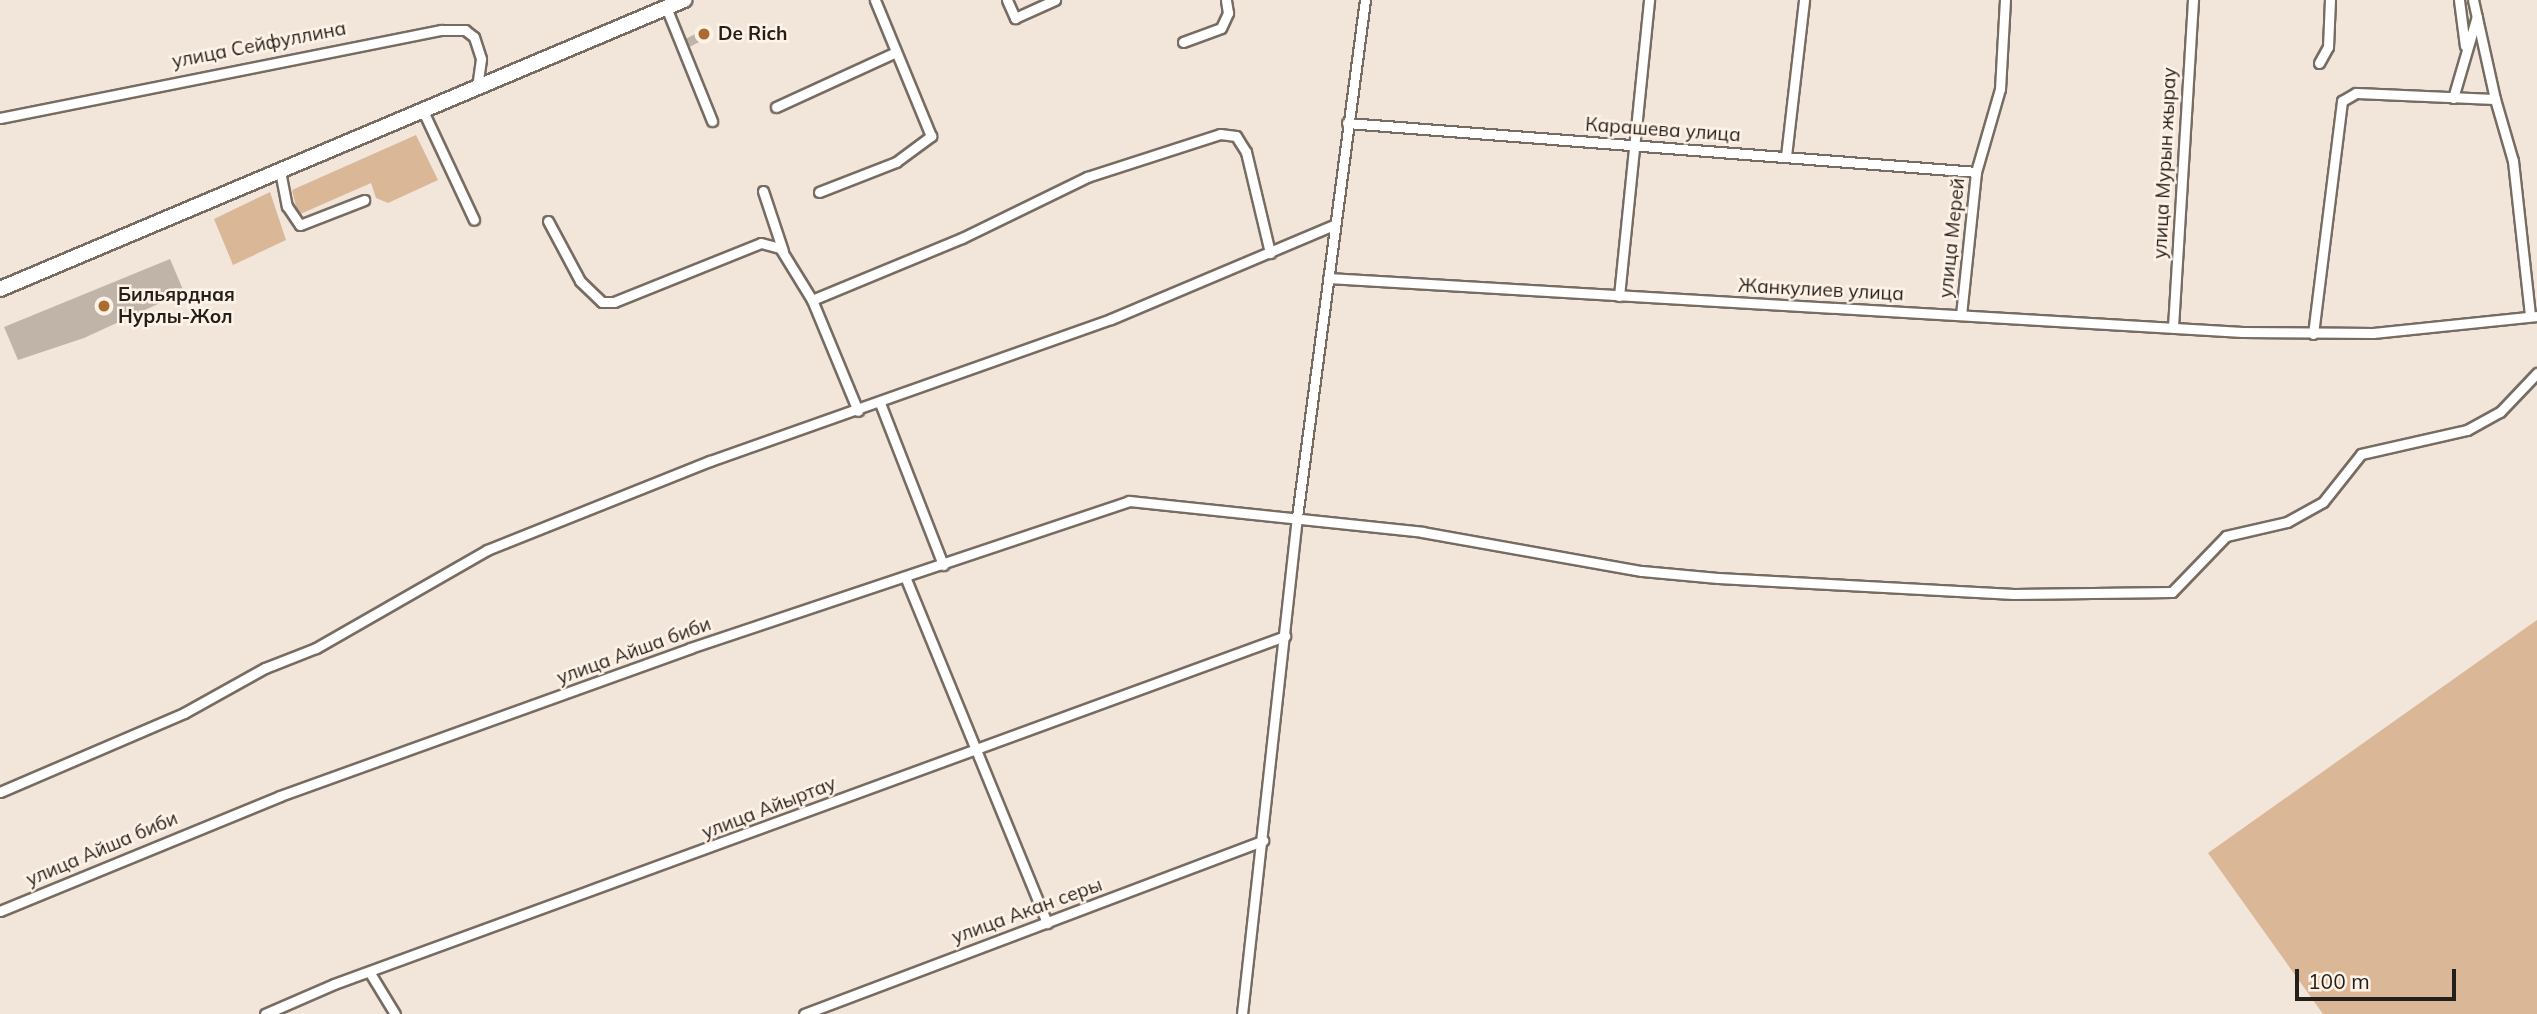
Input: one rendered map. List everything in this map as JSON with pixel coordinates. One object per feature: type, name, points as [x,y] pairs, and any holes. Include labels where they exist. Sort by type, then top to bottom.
[{"type":"main road","points":[[0,289],[684,0]]},
{"type":"street","points":[[819,192],[897,162],[931,136],[875,0]]},
{"type":"street","points":[[1007,0],[1015,18],[1055,0]]},
{"type":"street","points":[[1183,42],[1221,28],[1228,13],[1226,0]]},
{"type":"street","points":[[1242,1014],[1297,517],[1365,0]]},
{"type":"street","points":[[1619,296],[1649,0]]},
{"type":"street","points":[[1786,156],[1804,0]]},
{"type":"street","name":"улица Мерей","points":[[1961,315],[1976,172],[2000,89],[2005,0]]},
{"type":"street","name":"улица Мурын жырау","points":[[2173,327],[2193,0]]},
{"type":"street","points":[[2319,63],[2328,47],[2330,0]]},
{"type":"street","points":[[2459,0],[2465,46]]},
{"type":"street","points":[[2473,0],[2495,99],[2513,161],[2533,316]]},
{"type":"street","points":[[666,7],[712,121]]},
{"type":"street","points":[[2454,97],[2465,46],[2477,16]]},
{"type":"street","name":"улица Сейфуллина","points":[[0,118],[441,30],[465,30],[474,37],[481,59],[477,88]]},
{"type":"street","points":[[776,107],[896,52]]},
{"type":"street","points":[[2313,334],[2342,101],[2356,93],[2495,99]]},
{"type":"street","points":[[423,111],[474,220]]},
{"type":"street","name":"Карашева улица","points":[[1347,123],[1976,172]]},
{"type":"street","points":[[812,300],[962,238],[1087,177],[1220,134],[1236,136],[1246,152],[1270,253]]},
{"type":"street","points":[[280,171],[287,206],[300,225],[364,200]]},
{"type":"street","points":[[763,191],[784,253],[812,300],[859,411]]},
{"type":"street","points":[[548,222],[580,281],[602,302],[614,302],[761,243],[784,253]]},
{"type":"street","points":[[0,792],[184,713],[265,668],[316,648],[487,550],[710,461],[859,411],[1111,319],[1334,225]]},
{"type":"street","name":"Жанкулиев улица","points":[[1328,278],[2313,334],[2374,334],[2533,316]]},
{"type":"street","name":"улица Айша биби","points":[[0,911],[280,796],[811,606],[906,579],[1129,501],[1297,517],[1717,578],[2014,594],[2172,592],[2226,536],[2287,522],[2323,502],[2361,454],[2467,430],[2500,412],[2537,373]]},
{"type":"street","points":[[880,403],[943,565]]},
{"type":"street","points":[[906,579],[1047,923]]},
{"type":"street","name":"улица Айыртау","points":[[265,1014],[1285,636]]},
{"type":"street","name":"улица Акан серы","points":[[804,1014],[1263,841]]},
{"type":"street","points":[[370,973],[396,1014]]},
{"type":"shaded area","points":[[416,135],[438,180],[388,203],[376,198],[371,183],[298,215],[292,190]]},
{"type":"shaded area","points":[[270,192],[286,240],[233,265],[214,219]]},
{"type":"shaded area","points":[[2537,620],[2537,1014],[2323,1014],[2208,853]]},
{"type":"building","name":"De Rich","points":[[709,27],[713,35],[690,47],[686,39]]},
{"type":"building","name":"Бильярдная Нурлы-Жол","points":[[170,259],[184,292],[84,338],[18,360],[4,327]]},
{"type":"place","name":"De Rich","points":[[704,34]]},
{"type":"place","name":"Бильярдная Нурлы-Жол","points":[[104,306]]}]
